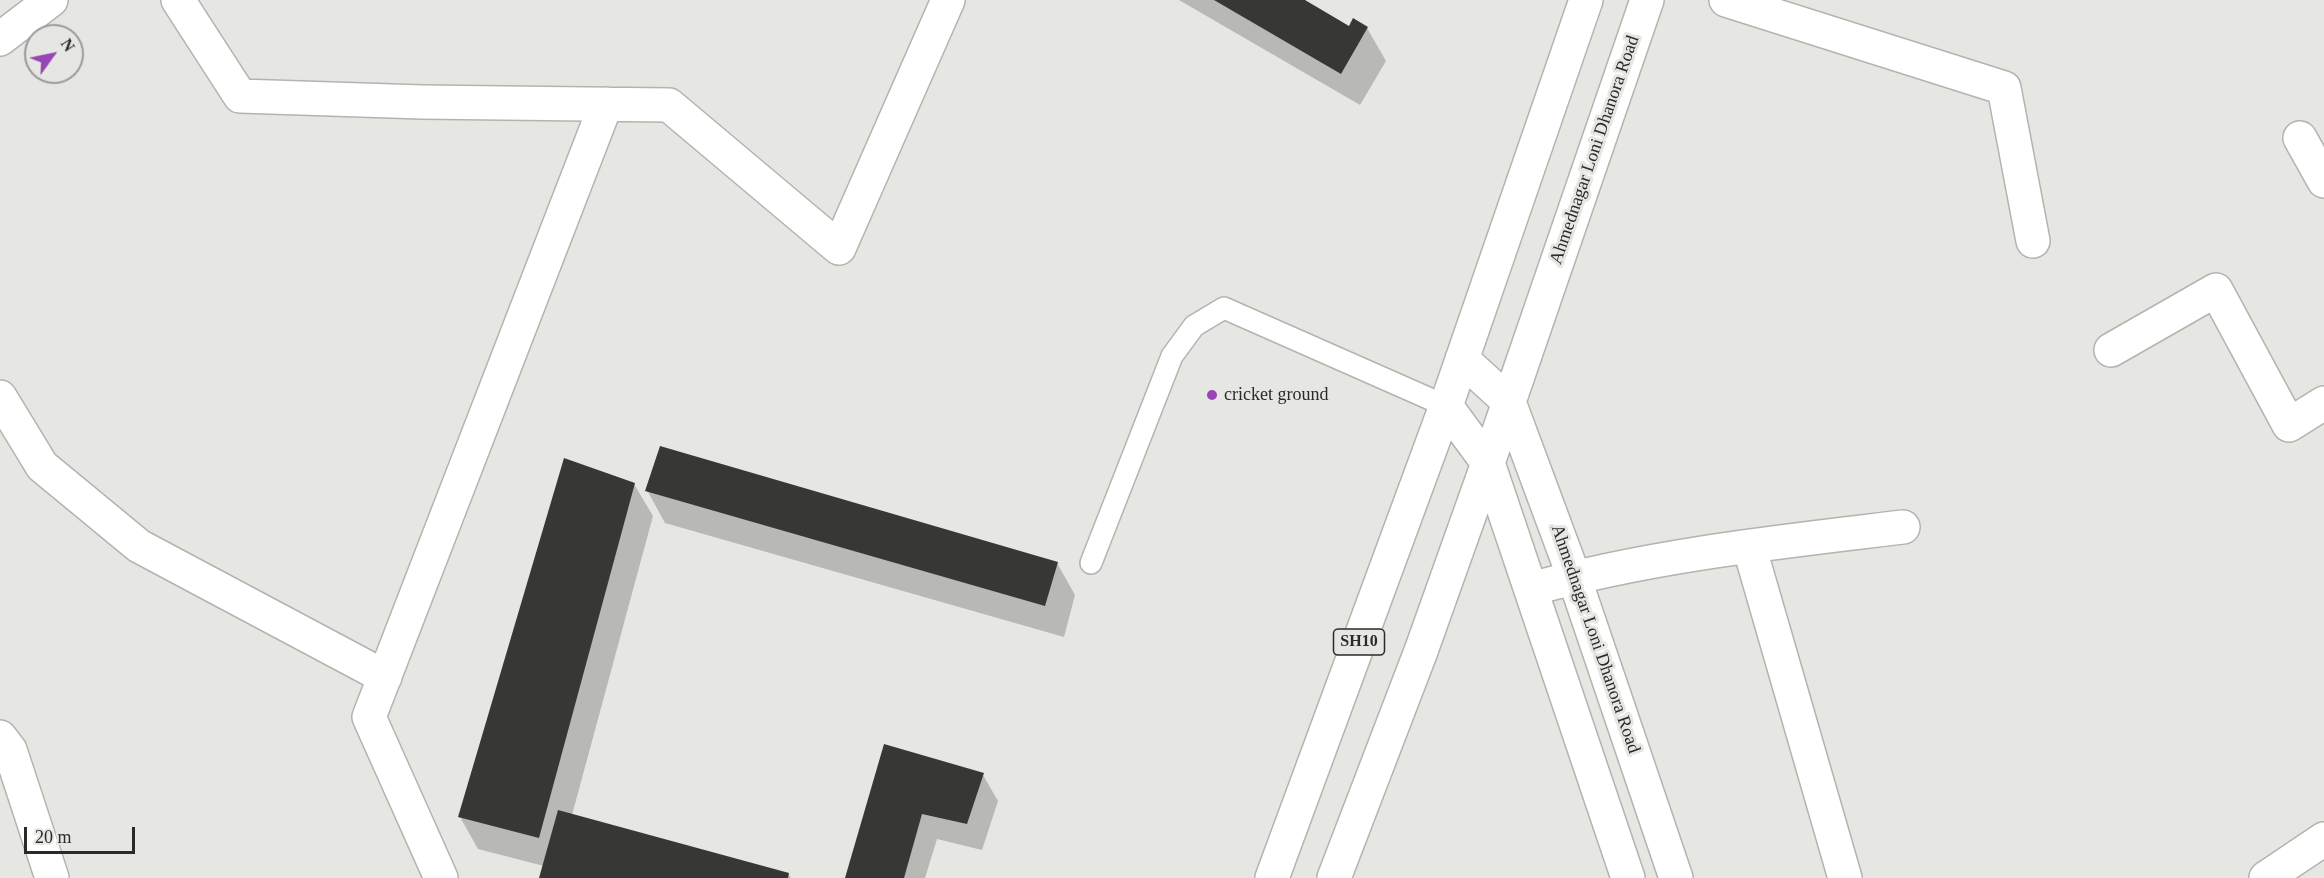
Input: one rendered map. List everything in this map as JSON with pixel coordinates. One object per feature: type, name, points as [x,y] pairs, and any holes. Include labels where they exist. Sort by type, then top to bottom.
[{"type":"street","points":[[0,39],[51,0]]},
{"type":"street","points":[[178,0],[240,96],[422,102],[669,105],[839,248],[948,0]]},
{"type":"street","name":"SH10","points":[[1272,878],[1446,406],[1586,0]]},
{"type":"street","name":"Ahmednagar Loni Dhanora Road","points":[[1334,878],[1488,463],[1647,0]]},
{"type":"street","points":[[1726,0],[2004,88],[2033,241]]},
{"type":"street","points":[[441,878],[369,717],[606,104]]},
{"type":"street","points":[[2300,138],[2324,181]]},
{"type":"street","points":[[2111,350],[2216,290],[2289,425],[2324,403]]},
{"type":"street","name":"Ahmednagar Loni Dhanora Road","points":[[1462,360],[1509,402],[1574,577],[1676,878]]},
{"type":"street","points":[[0,397],[42,466],[139,546],[385,677]]},
{"type":"street","points":[[1446,406],[1488,463],[1628,878]]},
{"type":"street","points":[[1532,589],[1574,577],[1749,546],[1903,527]]},
{"type":"street","points":[[1749,546],[1845,878]]},
{"type":"street","points":[[0,737],[10,750],[52,878]]},
{"type":"street","points":[[2266,878],[2324,839]]},
{"type":"lane","points":[[1091,563],[1172,356],[1194,326],[1224,308],[1446,406]]},
{"type":"building","points":[[1214,0],[1305,0],[1349,26],[1353,18],[1368,27],[1341,74]]},
{"type":"building","points":[[660,446],[1058,562],[1045,606],[645,491]]},
{"type":"building","points":[[564,458],[635,483],[539,838],[458,817]]},
{"type":"building","points":[[884,744],[984,773],[967,824],[922,814],[904,878],[845,878]]},
{"type":"building","points":[[558,810],[789,873],[788,878],[539,878]]},
{"type":"place","name":"cricket ground","points":[[1212,395]]}]
